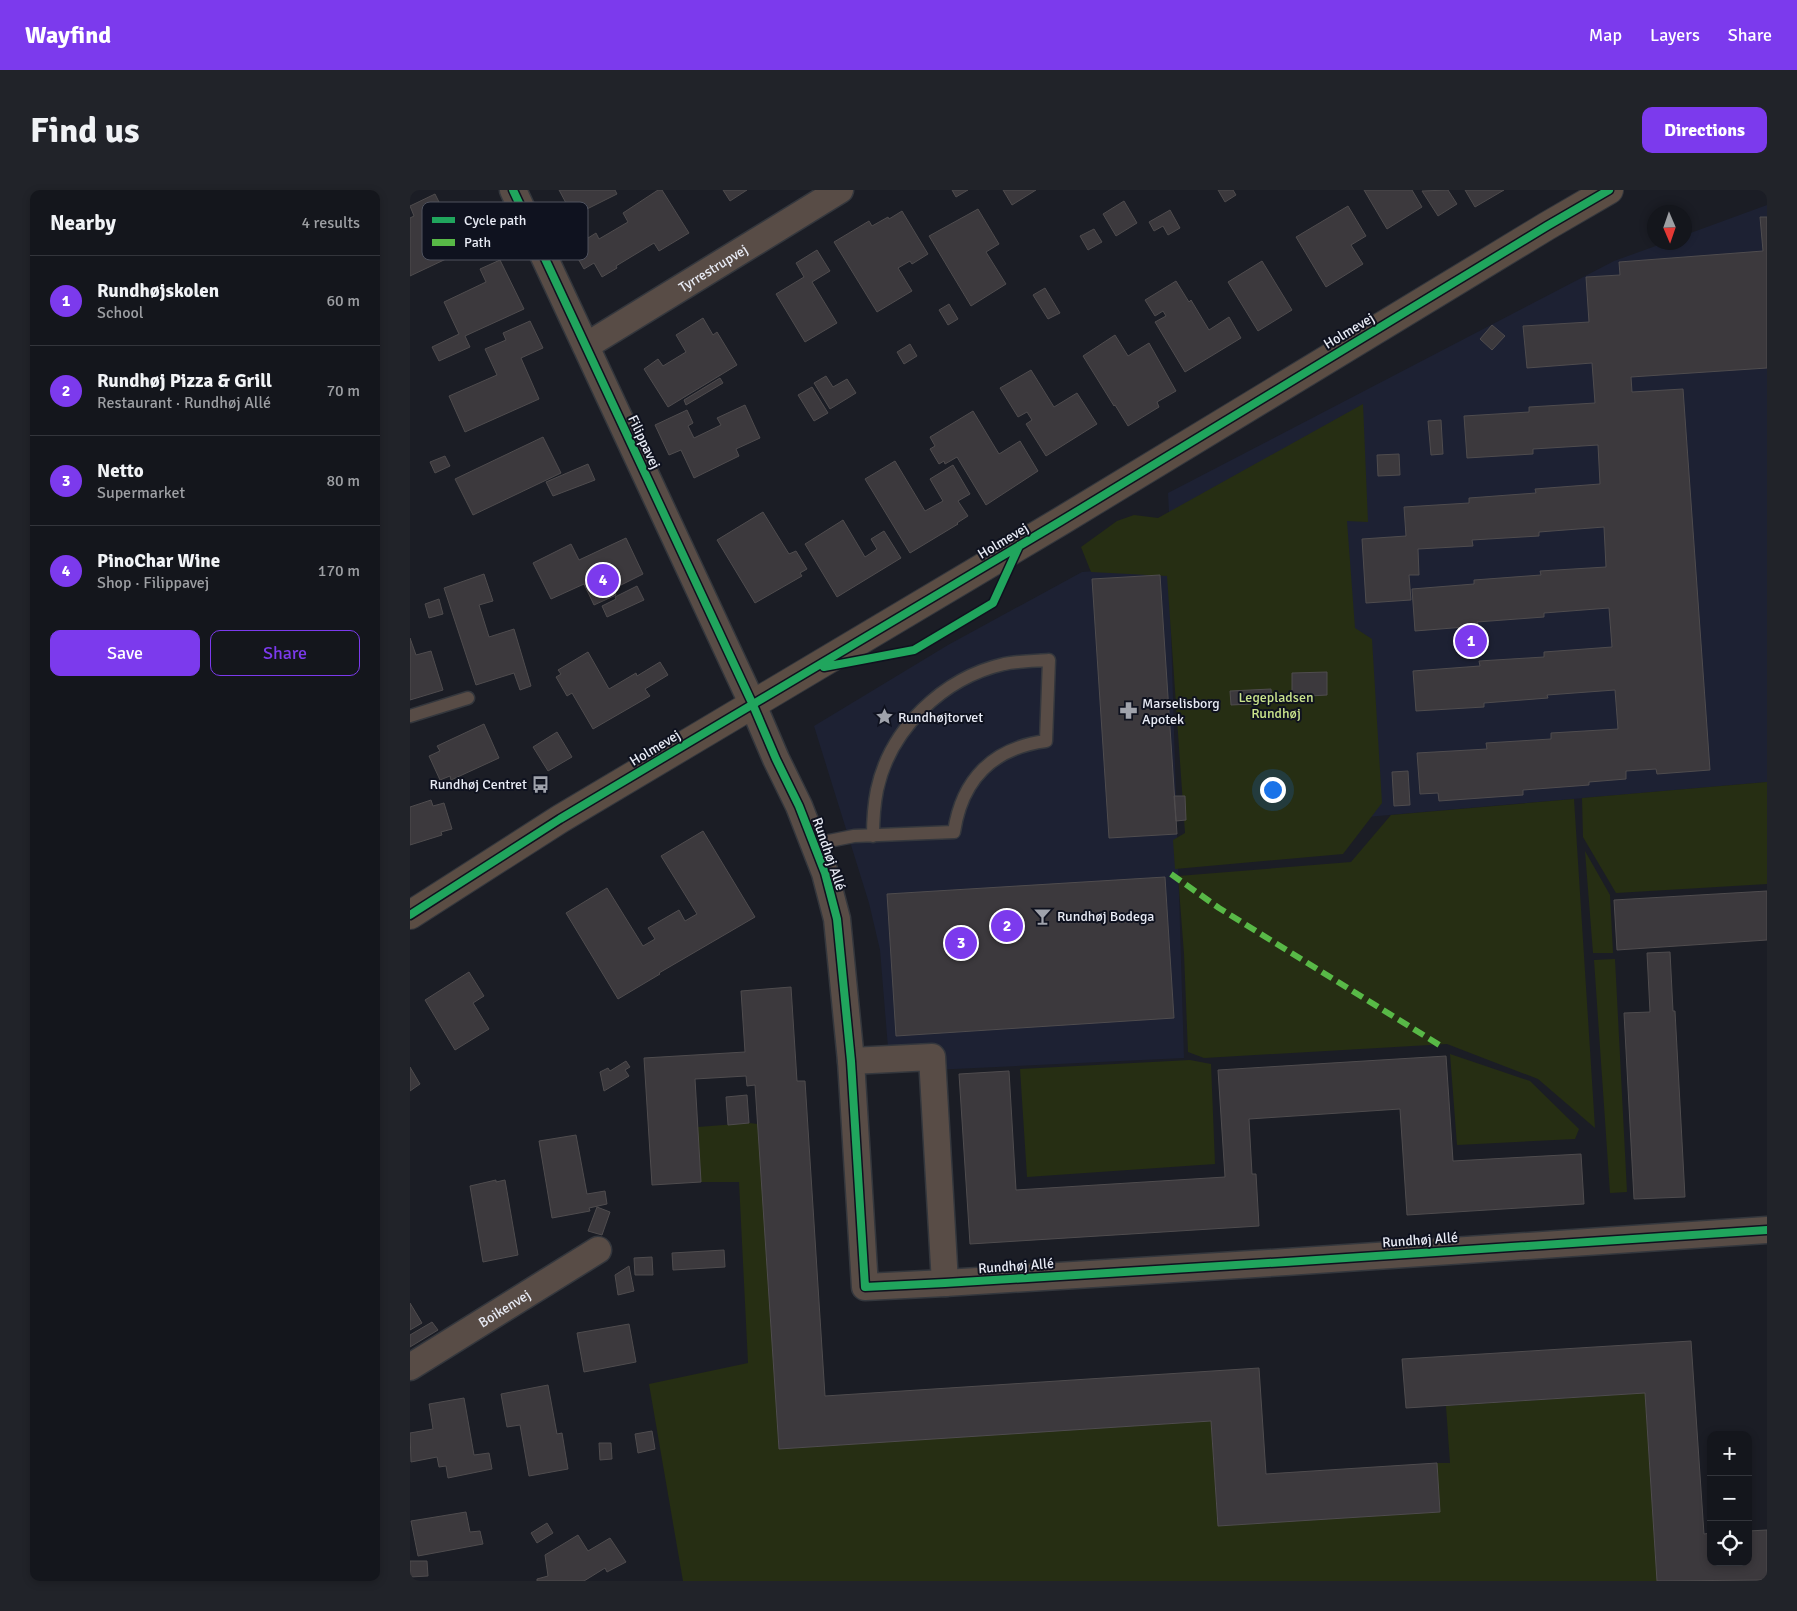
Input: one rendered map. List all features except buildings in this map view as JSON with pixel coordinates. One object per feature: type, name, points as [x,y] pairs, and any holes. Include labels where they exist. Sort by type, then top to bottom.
[{"type":"street","name":"Filippavej","points":[[513,190],[519,202]]},
{"type":"street","name":"Tyrrestrupvej","points":[[586,346],[840,190]]},
{"type":"street","name":"Holmevej","points":[[410,914],[560,819],[1061,521],[1609,190]]},
{"type":"street","name":"Filippavej","points":[[546,260],[753,705]]},
{"type":"street","name":"Rundhøj Allé","points":[[753,705],[814,844],[825,873],[837,918],[851,1061],[865,1286],[945,1283],[1767,1230]]},
{"type":"street","points":[[851,1061],[932,1057],[945,1283]]},
{"type":"street","name":"Boikenvej","points":[[410,1367],[598,1250]]},
{"type":"lane","points":[[814,844],[854,836],[873,836],[954,832],[956,816],[962,800],[980,772],[994,759],[1010,750],[1028,743],[1046,741],[1049,660],[1004,664],[983,670],[943,692],[925,707],[900,737],[885,766],[873,812],[873,836]]},
{"type":"lane","points":[[410,716],[468,698]]},
{"type":"shaded area","points":[[1767,205],[1767,782],[1185,833],[1168,493],[1614,261],[1647,249],[1692,250],[1692,232]]},
{"type":"shaded area","name":"Rundhøjtorvet","points":[[1169,567],[1184,1058],[890,1072],[880,950],[869,903],[814,726],[948,645],[1082,572]]},
{"type":"green space","name":"Legepladsen Rundhøj","points":[[1363,404],[1368,522],[1347,521],[1355,628],[1372,639],[1382,803],[1343,854],[1175,869],[1173,840],[1185,833],[1167,576],[1091,572],[1081,547],[1117,521],[1134,515],[1158,518]]},
{"type":"green space","points":[[1767,782],[1767,884],[1616,893],[1583,837],[1582,798]]},
{"type":"green space","points":[[1574,799],[1595,1128],[1538,1079],[1447,1044],[1204,1058],[1188,1052],[1184,954],[1178,876],[1351,862],[1391,815]]},
{"type":"green space","points":[[1585,851],[1610,895],[1613,953],[1593,953]]},
{"type":"green space","points":[[1615,959],[1627,1192],[1610,1193],[1594,960]]},
{"type":"green space","points":[[1450,1054],[1530,1081],[1579,1129],[1575,1139],[1457,1145]]},
{"type":"green space","points":[[1190,1060],[1211,1064],[1215,1164],[1027,1177],[1020,1069]]},
{"type":"green space","points":[[758,1124],[779,1449],[1211,1421],[1218,1526],[1440,1512],[1437,1463],[1450,1463],[1446,1406],[1645,1393],[1657,1581],[683,1581],[649,1384],[748,1363],[739,1182],[701,1182],[698,1127]]},
{"type":"marked path","points":[[1171,874],[1219,908],[1441,1046]]},
{"type":"cycle path","points":[[513,190],[519,202]]},
{"type":"cycle path","points":[[410,915],[560,819],[1061,521],[1609,190]]},
{"type":"cycle path","points":[[546,260],[753,705],[799,806],[825,873],[837,919],[851,1061],[865,1287],[1286,1262],[1767,1230]]},
{"type":"cycle path","points":[[824,667],[914,650],[993,603],[1019,546]]},
{"type":"place","name":"PinoChar Wine","points":[[603,580]]},
{"type":"place","name":"Rundhøjskolen","points":[[1471,641]]},
{"type":"place","name":"Marselisborg Apotek","points":[[1128,711]]},
{"type":"place","name":"Rundhøjtorvet","points":[[884,717]]},
{"type":"place","name":"Rundhøj Centret","points":[[541,784]]},
{"type":"place","name":"Rundhøj Bodega","points":[[1043,916]]},
{"type":"place","name":"Rundhøj Pizza & Grill","points":[[1007,926]]},
{"type":"place","name":"Netto","points":[[961,943]]}]
